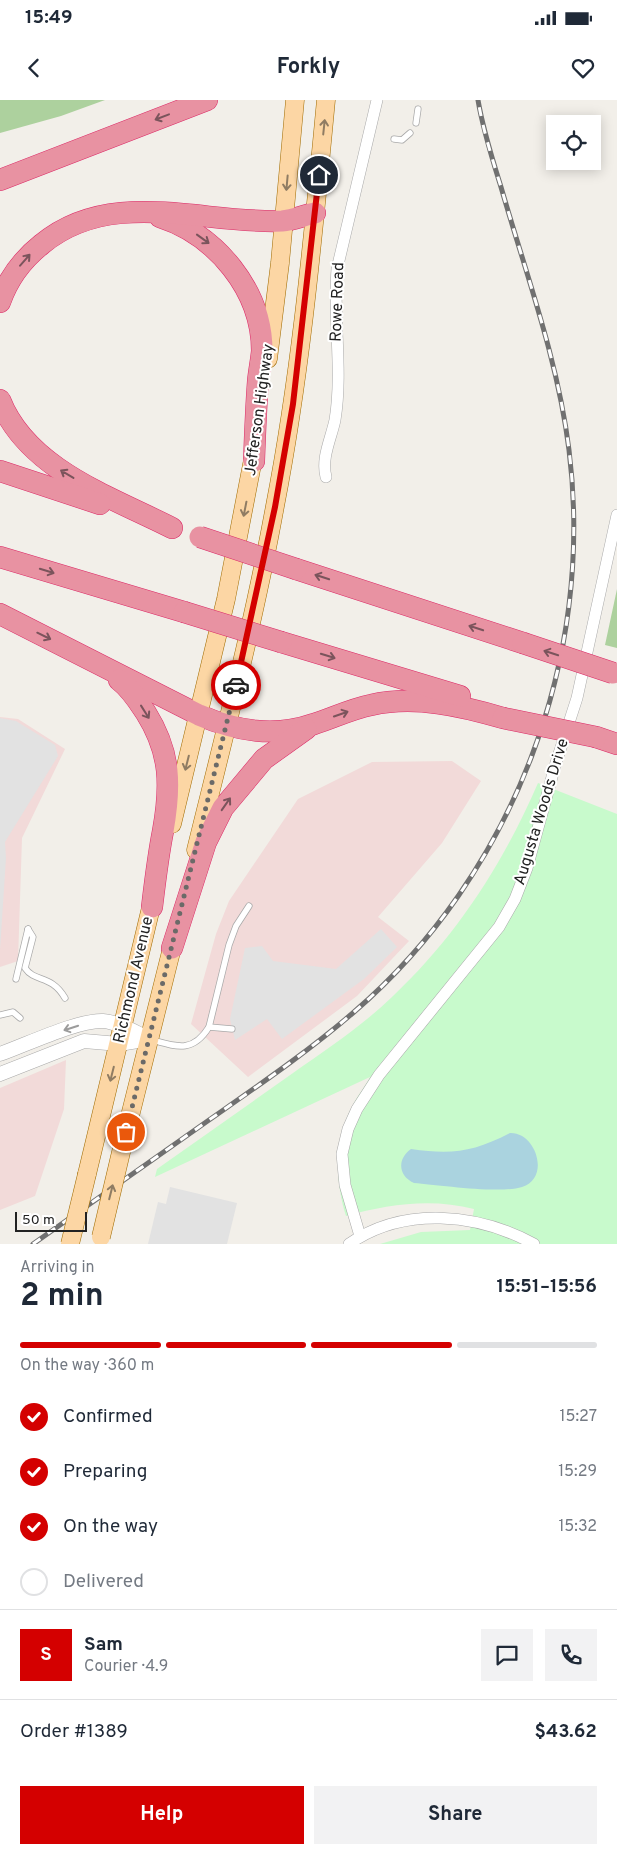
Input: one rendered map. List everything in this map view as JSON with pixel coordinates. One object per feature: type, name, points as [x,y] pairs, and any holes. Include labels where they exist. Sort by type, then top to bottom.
[{"type":"highway","points":[[0,180],[207,100]]},
{"type":"highway","points":[[143,212],[165,219],[199,236],[228,262],[247,291],[258,324],[262,350],[254,461]]},
{"type":"highway","points":[[0,302],[10,280],[22,263],[48,239],[90,217],[113,213],[143,212],[284,221],[315,212]]},
{"type":"highway","points":[[0,400],[19,432],[58,469],[172,528]]},
{"type":"highway","points":[[0,471],[615,674]]},
{"type":"highway","points":[[0,557],[281,642],[504,714],[617,744]]},
{"type":"highway","points":[[0,614],[199,716],[226,727],[269,732],[312,725],[350,710],[373,704],[396,702],[441,704],[504,714]]},
{"type":"highway","points":[[99,665],[124,684],[135,696],[152,724],[164,754],[169,783],[168,808],[152,907]]},
{"type":"highway","points":[[172,948],[206,842],[223,808],[264,759],[312,725]]},
{"type":"main road","name":"Jefferson Highway","points":[[199,716],[254,461],[273,325],[295,100]]},
{"type":"main road","name":"Jefferson Highway","points":[[226,727],[275,507],[301,347],[326,100]]},
{"type":"main road","name":"Richmond Avenue","points":[[70,1244],[199,716]]},
{"type":"main road","name":"Richmond Avenue","points":[[100,1240],[226,727]]},
{"type":"street","name":"Rowe Road","points":[[326,477],[325,460],[338,397],[335,295],[338,260],[377,100]]},
{"type":"street","name":"Augusta Woods Drive","points":[[360,1236],[345,1185],[342,1154],[348,1129],[357,1110],[379,1075],[499,928],[515,899],[527,868],[555,766],[577,698],[617,515]]},
{"type":"street","points":[[0,1054],[86,1023],[104,1021],[123,1026],[150,1039]]},
{"type":"street","points":[[0,1074],[84,1041],[95,1040],[119,1044],[150,1039]]},
{"type":"street","points":[[0,1064],[13,1057],[24,1045]]},
{"type":"street","points":[[349,1244],[360,1236],[422,1217],[480,1223],[534,1244]]},
{"type":"lane","points":[[416,123],[418,109]]},
{"type":"lane","points":[[394,139],[402,140],[410,134]]},
{"type":"lane","points":[[150,1039],[173,1046],[187,1046],[200,1039],[209,1027],[229,945],[236,926],[249,906]]},
{"type":"lane","points":[[16,979],[28,929],[33,937],[25,968],[29,974],[48,980],[59,987],[65,998]]},
{"type":"lane","points":[[0,1015],[13,1012],[20,1018]]},
{"type":"lane","points":[[209,1027],[232,1029]]},
{"type":"shaded area","points":[[0,717],[18,719],[65,749],[22,838],[18,961],[0,967]]},
{"type":"shaded area","points":[[0,718],[16,721],[55,745],[58,756],[5,842],[6,858],[0,950]]},
{"type":"shaded area","points":[[452,761],[481,781],[442,843],[378,917],[409,941],[357,996],[248,1077],[191,1024],[216,934],[229,901],[298,799],[372,762]]},
{"type":"shaded area","points":[[381,929],[397,947],[364,979],[282,1039],[267,1019],[235,1040],[230,1019],[245,948],[262,946],[273,961],[336,969]]},
{"type":"shaded area","points":[[66,1060],[64,1109],[35,1196],[0,1210],[0,1088]]},
{"type":"shaded area","points":[[170,1187],[237,1203],[227,1244],[148,1244],[158,1202],[166,1204]]},
{"type":"green space","points":[[0,100],[105,100],[61,116],[0,133]]},
{"type":"green space","points":[[617,589],[617,648],[605,645]]},
{"type":"green space","points":[[538,783],[617,814],[617,1244],[380,1244],[421,1232],[470,1230],[474,1209],[426,1203],[378,1208],[346,1216],[338,1175],[339,1147],[346,1120],[370,1077],[155,1177],[157,1169],[331,1046],[381,1008],[415,974],[437,950],[476,898],[509,842]]},
{"type":"water","points":[[510,1133],[519,1135],[527,1140],[537,1156],[538,1166],[536,1175],[531,1182],[522,1187],[499,1190],[414,1183],[402,1172],[403,1158],[411,1149],[451,1152],[473,1148]]},
{"type":"railway","points":[[33,1244],[283,1068],[354,1012],[410,957],[459,895],[499,828],[531,757],[555,683],[569,606],[574,528],[569,450],[564,416],[549,350],[488,144],[478,100]]},
{"type":"way so far","points":[[126,1132],[236,685]]},
{"type":"route","points":[[236,685],[275,507],[293,404],[301,347],[319,175]]}]
